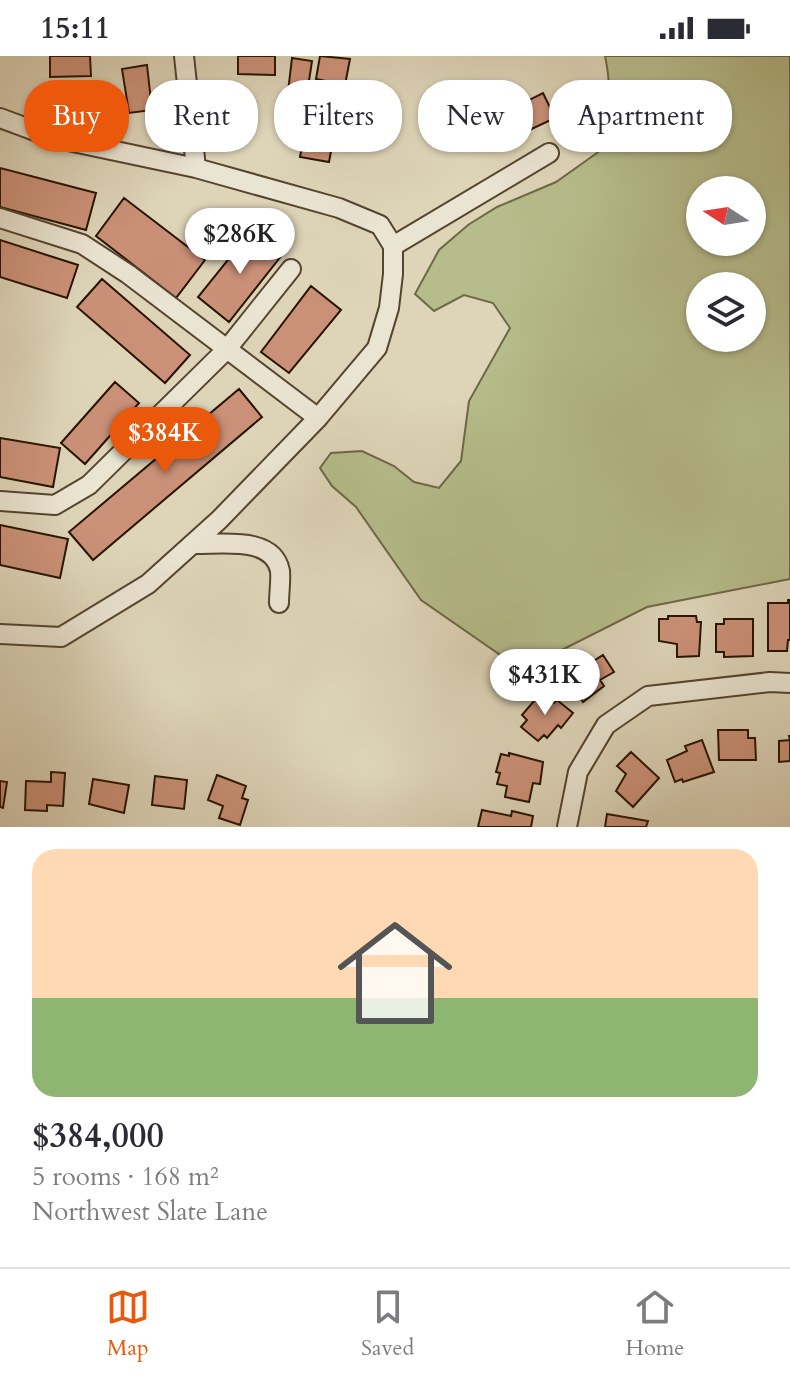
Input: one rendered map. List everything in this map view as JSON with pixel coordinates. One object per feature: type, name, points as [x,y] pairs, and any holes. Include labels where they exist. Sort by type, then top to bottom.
[{"type":"street","points":[[184,56],[196,168]]},
{"type":"street","points":[[0,118],[54,138],[196,168],[339,208],[380,225],[393,246],[389,308],[377,348],[318,418],[192,544],[148,584],[61,637],[0,634]]},
{"type":"street","points":[[393,246],[549,153]]},
{"type":"street","points":[[0,218],[82,244],[128,274],[318,418]]},
{"type":"street","points":[[0,501],[55,505],[89,485],[227,349],[291,269]]},
{"type":"street","points":[[192,544],[261,547],[274,555],[280,573],[279,603]]},
{"type":"street","points":[[567,827],[578,772],[606,725],[648,696],[770,682],[790,683]]},
{"type":"green space","points":[[605,56],[790,56],[790,579],[647,607],[522,670],[421,600],[356,507],[332,486],[320,468],[331,453],[362,451],[394,466],[414,482],[439,488],[461,461],[469,401],[510,328],[493,303],[464,295],[434,311],[415,294],[439,250],[468,225],[497,207],[556,182],[598,152],[732,152],[732,80],[608,79]]},
{"type":"building","points":[[50,56],[90,56],[91,76],[50,77]]},
{"type":"building","points":[[238,56],[275,56],[275,75],[238,74]]},
{"type":"building","points":[[320,56],[350,59],[346,80],[316,79]]},
{"type":"building","points":[[292,58],[312,61],[309,80],[289,80]]},
{"type":"building","points":[[147,65],[145,111],[129,113],[129,80],[124,80],[122,69]]},
{"type":"building","points":[[543,93],[549,106],[549,121],[533,128],[533,98]]},
{"type":"building","points":[[301,152],[331,152],[329,162],[300,157]]},
{"type":"building","points":[[0,168],[96,193],[86,230],[0,207]]},
{"type":"building","points":[[124,198],[205,260],[176,298],[96,236]]},
{"type":"building","points":[[252,230],[282,255],[229,322],[198,297]]},
{"type":"building","points":[[0,240],[78,265],[67,298],[0,277]]},
{"type":"building","points":[[102,279],[190,355],[165,383],[77,307]]},
{"type":"building","points":[[311,286],[341,310],[289,373],[261,352]]},
{"type":"building","points":[[115,382],[139,403],[85,464],[61,443]]},
{"type":"building","points":[[239,389],[262,417],[93,560],[69,532]]},
{"type":"building","points":[[0,438],[60,448],[53,487],[0,477]]},
{"type":"building","points":[[0,525],[68,539],[60,578],[0,565]]},
{"type":"building","points":[[788,600],[790,640],[787,651],[768,651],[768,603],[788,603]]},
{"type":"building","points":[[668,616],[696,616],[697,622],[701,622],[699,656],[677,657],[677,644],[659,641],[659,619],[668,619]]},
{"type":"building","points":[[724,619],[753,619],[753,656],[724,657],[724,652],[716,652],[716,624],[724,624]]},
{"type":"building","points":[[603,655],[614,672],[600,680],[604,686],[583,702],[566,676],[569,674],[566,670],[588,661],[589,664]]},
{"type":"building","points":[[540,694],[554,703],[557,700],[573,713],[561,728],[558,725],[547,738],[544,735],[538,741],[521,727],[527,720],[522,715]]},
{"type":"building","points":[[718,730],[748,730],[748,738],[755,738],[756,760],[719,760]]},
{"type":"building","points":[[702,740],[714,772],[675,782],[667,760],[687,751],[685,746]]},
{"type":"building","points":[[790,740],[790,761],[779,762],[779,741]]},
{"type":"building","points":[[631,752],[659,778],[633,807],[616,791],[626,774],[617,766]]},
{"type":"building","points":[[509,753],[543,762],[540,784],[533,783],[529,802],[505,797],[507,786],[497,784],[500,773],[496,772],[501,754],[509,756]]},
{"type":"building","points":[[51,772],[65,773],[63,806],[47,805],[47,811],[25,810],[26,781],[51,782]]},
{"type":"building","points":[[217,775],[246,786],[242,798],[248,800],[240,825],[219,818],[223,806],[208,800]]},
{"type":"building","points":[[155,776],[187,780],[184,809],[152,805]]},
{"type":"building","points":[[93,779],[129,785],[124,813],[89,804]]},
{"type":"building","points":[[0,781],[7,782],[3,808],[0,807]]},
{"type":"building","points":[[482,810],[511,816],[512,811],[533,816],[531,827],[478,827]]},
{"type":"building","points":[[607,814],[648,821],[646,827],[605,827]]}]
